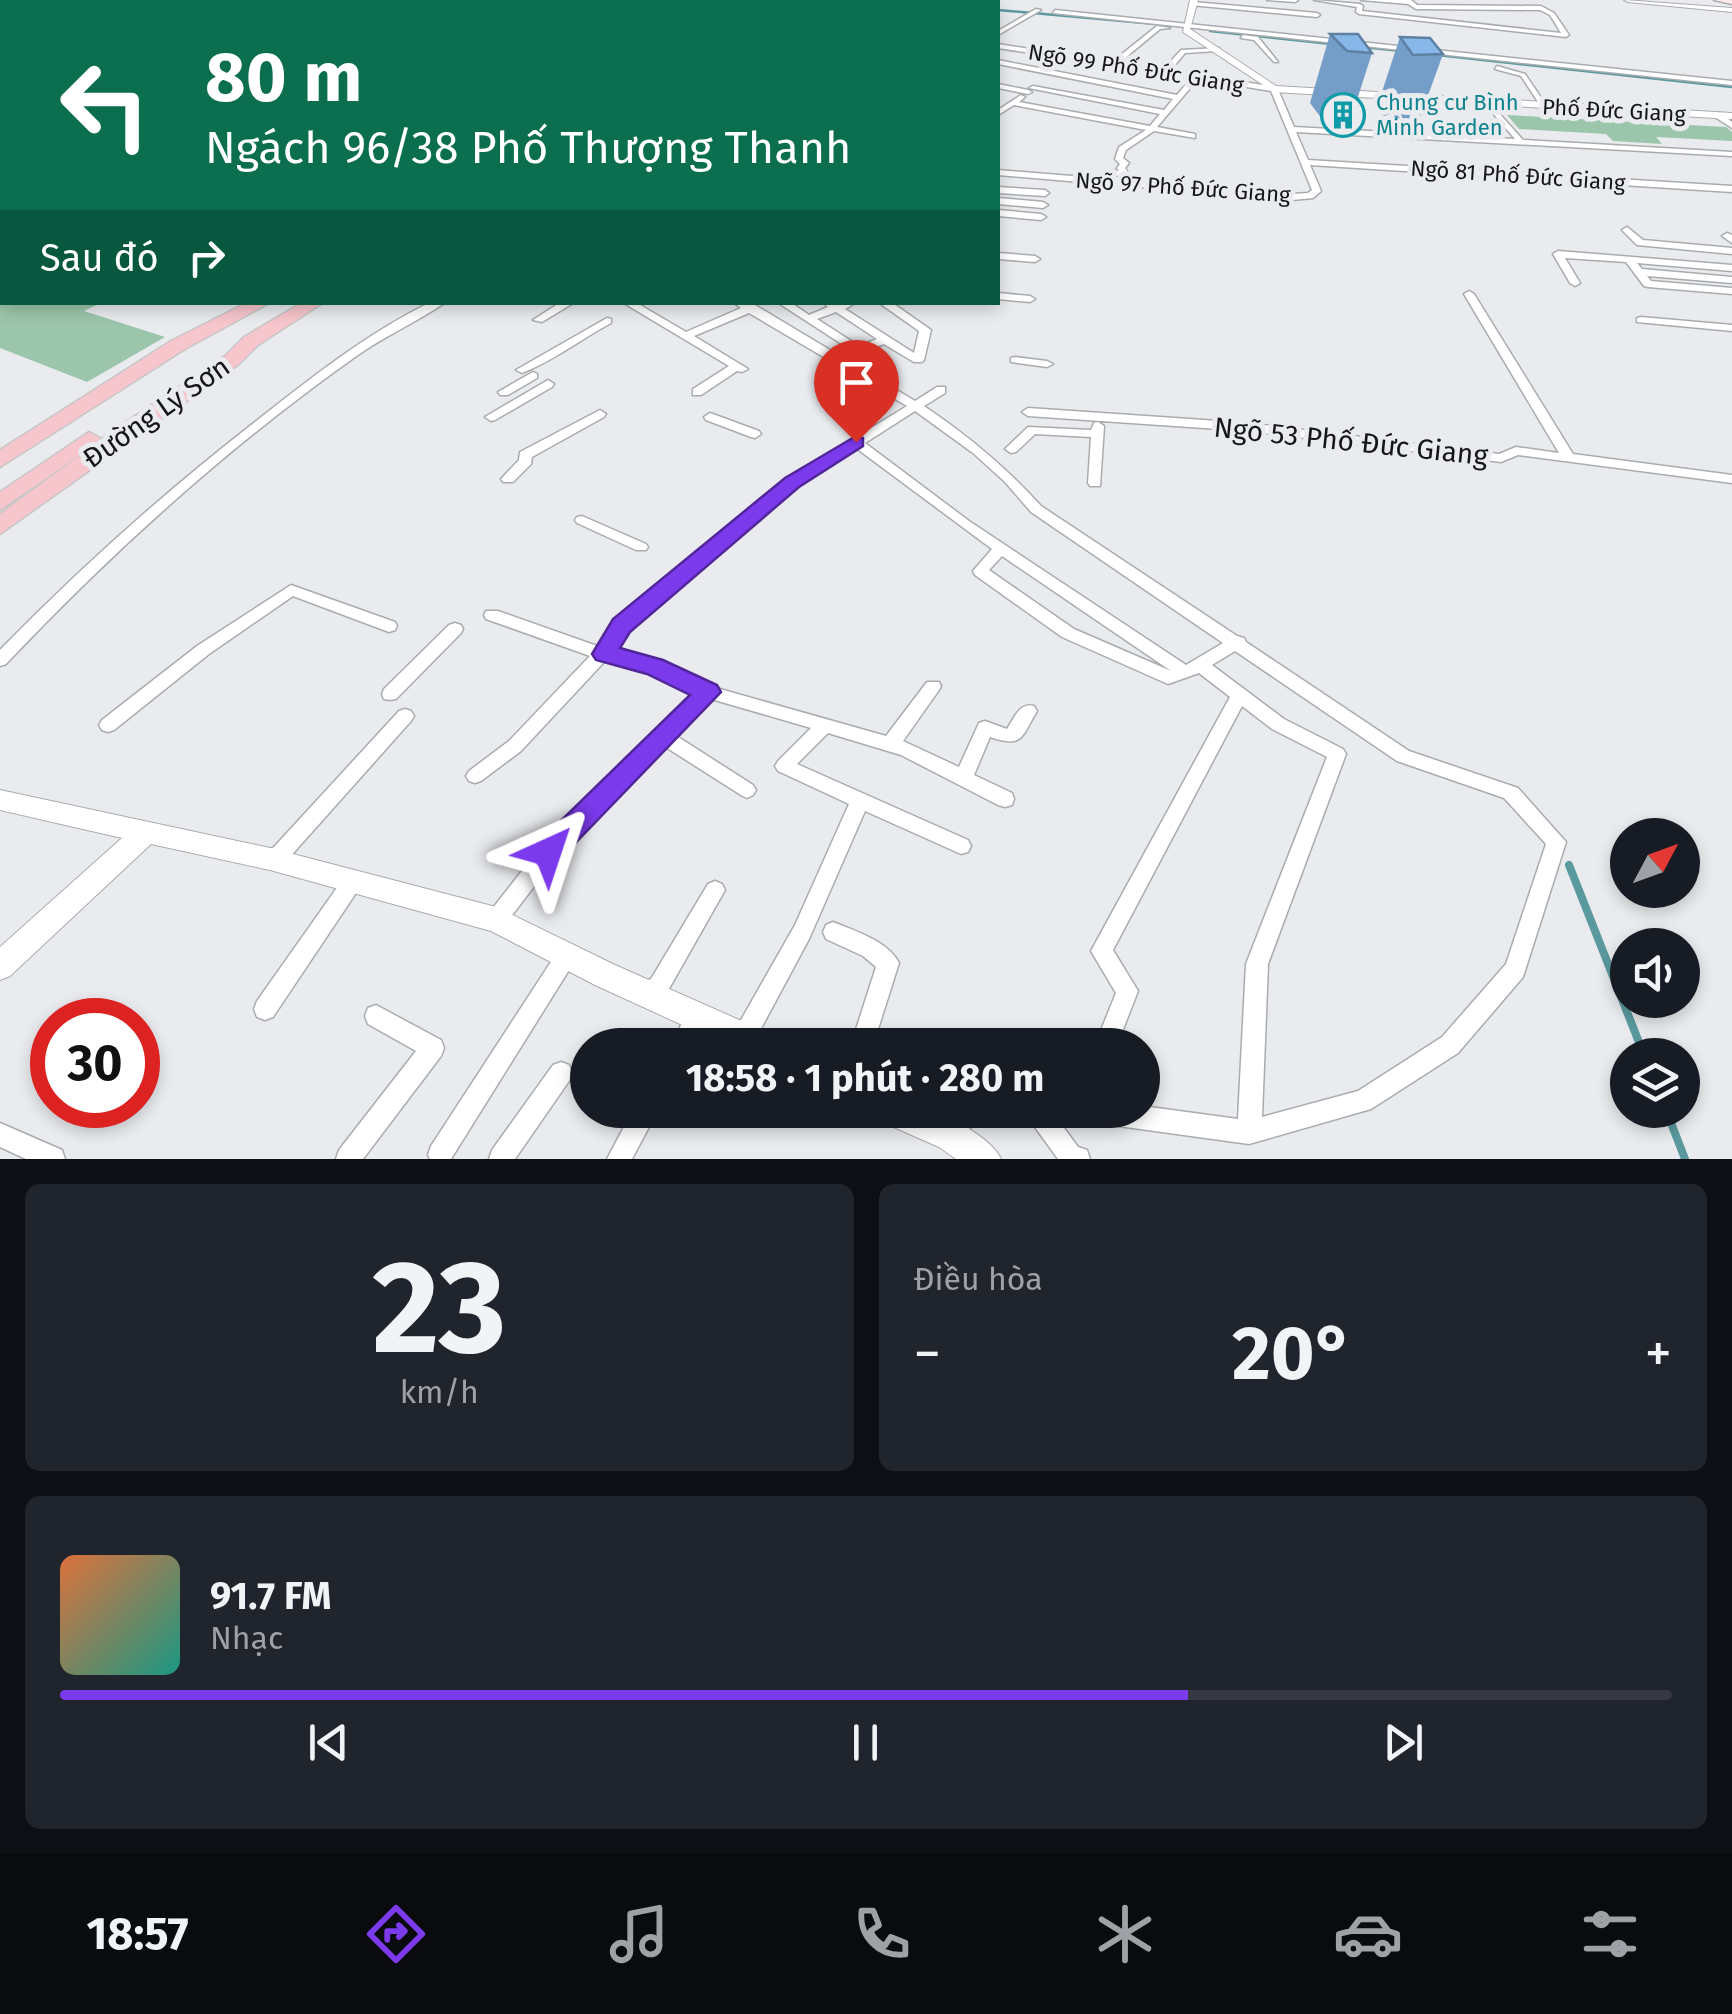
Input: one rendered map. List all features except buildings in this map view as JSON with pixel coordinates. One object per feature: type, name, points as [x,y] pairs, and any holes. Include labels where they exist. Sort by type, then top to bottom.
[{"type":"highway","name":"Đường Lý Sơn","points":[[0,460],[130,374],[259,305]]},
{"type":"highway","name":"Đường Lý Sơn","points":[[0,526],[127,430],[232,360],[250,341],[311,305]]},
{"type":"highway","points":[[0,502],[177,369],[216,329]]},
{"type":"highway","points":[[0,481],[177,369],[250,341]]},
{"type":"main road","points":[[1718,0],[1732,1]]},
{"type":"street","points":[[1241,7],[1246,0]]},
{"type":"street","points":[[1270,0],[1295,0]]},
{"type":"street","points":[[1317,0],[1361,2],[1416,8],[1445,3],[1541,8],[1566,35],[1359,12],[1361,2]]},
{"type":"street","points":[[1628,0],[1732,10]]},
{"type":"street","points":[[1187,29],[1191,1],[1317,15]]},
{"type":"street","points":[[1361,2],[1408,1],[1416,8]]},
{"type":"street","points":[[1055,12],[1256,38],[1276,60]]},
{"type":"street","points":[[1000,32],[1032,13]]},
{"type":"street","points":[[1513,28],[1512,22],[1559,24]]},
{"type":"street","points":[[1112,65],[1159,27],[1732,83]]},
{"type":"street","points":[[1187,29],[1274,89]]},
{"type":"street","name":"Ngõ 99 Phố Đức Giang","points":[[1000,46],[1274,89]]},
{"type":"street","points":[[1164,73],[1183,51],[1217,50]]},
{"type":"street","points":[[1000,110],[1079,60]]},
{"type":"street","points":[[1000,62],[1176,97]]},
{"type":"street","points":[[1448,62],[1517,71],[1545,106]]},
{"type":"street","points":[[1087,180],[1093,173],[1126,175],[1121,168],[1125,163],[1118,159],[1122,148],[1152,128],[1194,78]]},
{"type":"street","points":[[1059,111],[1100,82]]},
{"type":"street","points":[[1000,86],[1166,113]]},
{"type":"street","name":"Phố Đức Giang","points":[[1274,89],[1732,116]]},
{"type":"street","name":"Ngõ 97 Phố Đức Giang","points":[[1000,173],[1310,196],[1316,191],[1274,89]]},
{"type":"street","points":[[1000,98],[1192,136]]},
{"type":"street","points":[[1424,100],[1450,138]]},
{"type":"street","points":[[1488,104],[1521,142]]},
{"type":"street","points":[[1718,115],[1732,126]]},
{"type":"street","points":[[1290,129],[1732,154]]},
{"type":"street","name":"Ngõ 81 Phố Đức Giang","points":[[1304,162],[1732,188]]},
{"type":"street","points":[[1000,190],[1044,199],[1000,201]]},
{"type":"street","points":[[1000,213],[1041,217]]},
{"type":"street","points":[[1627,230],[1640,243],[1732,252]]},
{"type":"street","points":[[1575,282],[1558,254],[1731,272]]},
{"type":"street","points":[[1000,256],[1035,259]]},
{"type":"street","points":[[1629,260],[1648,284],[1732,292]]},
{"type":"street","points":[[1639,272],[1731,272]]},
{"type":"street","points":[[1469,294],[1568,457]]},
{"type":"street","points":[[1000,296],[1030,300]]},
{"type":"street","points":[[0,660],[87,568],[167,497],[326,372],[411,311],[430,305]]},
{"type":"street","points":[[538,320],[565,305]]},
{"type":"street","points":[[632,305],[740,367],[697,392]]},
{"type":"street","points":[[685,336],[744,305],[913,406],[1018,484],[1036,509],[1403,756],[1512,793],[1556,842],[1515,970],[1450,1045],[1363,1102],[1249,1132],[1160,1121]]},
{"type":"street","points":[[787,305],[858,350],[886,339]]},
{"type":"street","points":[[808,319],[832,306],[918,360],[925,330],[887,305]]},
{"type":"street","points":[[1641,320],[1732,328]]},
{"type":"street","points":[[504,392],[574,344],[580,335],[607,321]]},
{"type":"street","points":[[1015,360],[1047,364]]},
{"type":"street","points":[[491,418],[548,384]]},
{"type":"street","points":[[475,776],[515,746],[603,654],[622,626],[792,483],[941,390]]},
{"type":"street","name":"Ngõ 53 Phố Đức Giang","points":[[1028,412],[1248,427],[1502,458],[1516,452],[1732,479]]},
{"type":"street","points":[[508,479],[526,460],[525,455],[600,414]]},
{"type":"street","points":[[710,418],[755,434]]},
{"type":"street","points":[[1095,483],[1098,418]]},
{"type":"street","points":[[1011,448],[1032,430],[1098,434]]},
{"type":"street","points":[[856,442],[1000,549],[1300,737],[1338,754],[1257,964],[1249,1132]]},
{"type":"street","points":[[582,520],[642,547]]},
{"type":"street","points":[[1000,549],[980,571],[1068,633],[1168,678],[1194,670],[1238,642]]},
{"type":"street","points":[[108,725],[288,582],[389,626]]},
{"type":"street","points":[[492,615],[603,654],[654,667],[708,692],[890,744],[1005,798]]},
{"type":"street","points":[[390,694],[455,629]]},
{"type":"street","points":[[890,744],[933,686]]},
{"type":"street","points":[[496,920],[564,832],[708,692]]},
{"type":"street","points":[[1113,1028],[1127,991],[1101,951],[1238,698]]},
{"type":"street","points":[[964,778],[985,728],[1011,737],[1028,711]]},
{"type":"street","points":[[270,859],[281,854],[405,716]]},
{"type":"street","points":[[823,727],[784,766],[960,846]]},
{"type":"street","points":[[662,736],[747,790]]},
{"type":"street","points":[[0,800],[270,859],[496,920],[723,1028]]},
{"type":"street","points":[[749,1028],[802,932],[860,800]]},
{"type":"street","points":[[0,966],[146,832]]},
{"type":"street","points":[[265,1009],[353,881]]},
{"type":"street","points":[[642,992],[658,987],[716,890]]},
{"type":"street","points":[[833,932],[870,948],[889,968],[868,1028]]},
{"type":"street","points":[[440,1154],[567,955]]},
{"type":"street","points":[[348,1159],[433,1048],[376,1016]]},
{"type":"street","points":[[691,1028],[697,1017]]},
{"type":"street","points":[[501,1159],[561,1073]]},
{"type":"street","points":[[618,1159],[636,1128]]},
{"type":"street","points":[[932,1128],[985,1159]]},
{"type":"street","points":[[950,1136],[954,1128]]},
{"type":"street","points":[[1050,1128],[1070,1156],[1078,1159]]},
{"type":"street","points":[[0,1135],[53,1159]]},
{"type":"green space","points":[[1507,115],[1726,127],[1732,132],[1732,141],[1656,137],[1662,144],[1613,141],[1606,134],[1519,129]]},
{"type":"green space","points":[[0,305],[97,305],[84,311],[165,337],[87,382],[0,348]]},
{"type":"waterway","points":[[1000,10],[1178,26]]},
{"type":"waterway","points":[[1210,31],[1331,44]]},
{"type":"waterway","points":[[1362,47],[1401,51]]},
{"type":"waterway","points":[[1437,55],[1732,87]]},
{"type":"waterway","points":[[1569,865],[1637,1038]]},
{"type":"waterway","points":[[1673,1128],[1685,1159]]},
{"type":"place","name":"Chung cư Bình Minh Garden","points":[[1343,115]]},
{"type":"route","points":[[548,852],[708,692],[654,667],[604,654],[622,626],[792,483],[856,442]]}]
